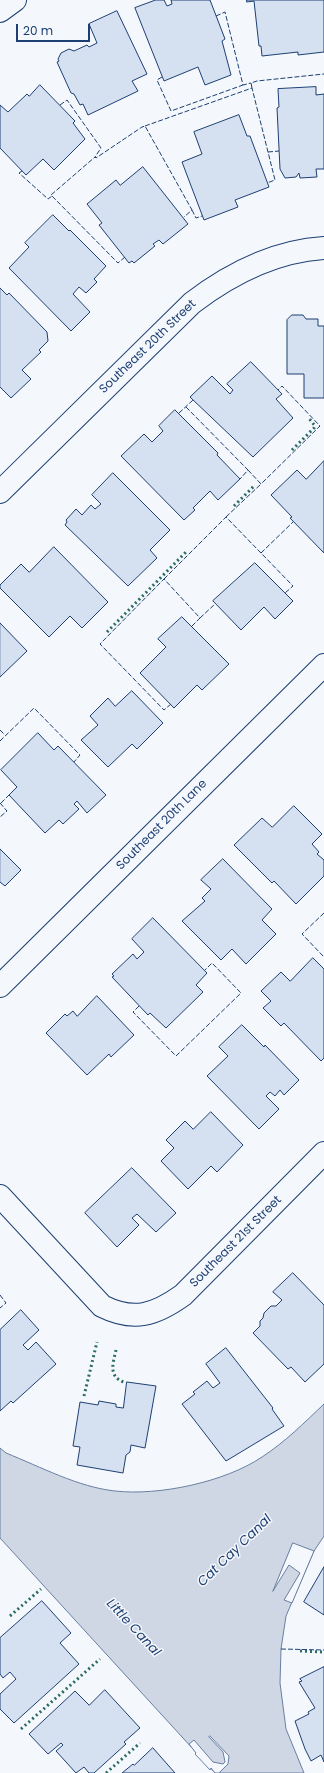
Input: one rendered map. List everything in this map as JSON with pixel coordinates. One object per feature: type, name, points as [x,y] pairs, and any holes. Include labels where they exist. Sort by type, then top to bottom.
[{"type":"street","points":[[0,11],[15,0]]},
{"type":"street","name":"Southeast 20th Street","points":[[0,492],[192,303],[219,283],[256,264],[298,252],[324,248]]},
{"type":"street","name":"Southeast 20th Lane","points":[[0,986],[324,664]]},
{"type":"street","name":"Southeast 21st Street","points":[[0,1196],[102,1306],[113,1311],[137,1316],[152,1313],[165,1308],[183,1295],[324,1154]]},
{"type":"water","points":[[324,1404],[324,1536],[314,1551],[286,1616],[281,1649],[280,1683],[286,1729],[304,1773],[215,1773],[0,1538],[0,1448],[6,1453],[60,1476],[101,1489],[132,1492],[171,1489],[211,1480],[230,1474],[247,1466],[279,1445]]},
{"type":"pier","points":[[293,1543],[314,1551],[292,1603],[284,1600],[300,1573],[289,1565],[273,1591]]},
{"type":"pier","points":[[210,1736],[229,1756],[228,1764],[219,1773],[215,1773],[211,1768],[210,1770],[195,1754],[196,1753],[189,1744],[194,1740],[213,1762],[223,1764],[225,1762],[223,1752],[209,1737]]},
{"type":"building","points":[[156,0],[164,0],[167,6],[172,4],[171,0],[210,0],[225,39],[222,41],[231,75],[205,85],[198,67],[164,81],[135,8]]},
{"type":"building","points":[[247,0],[324,0],[324,52],[298,55],[298,52],[262,56],[261,46],[259,46],[254,1],[247,2]]},
{"type":"building","points":[[117,11],[147,74],[132,81],[138,91],[88,115],[83,104],[80,105],[74,94],[71,93],[57,62],[59,61],[58,59],[61,53],[69,49],[74,51],[87,45],[89,47],[97,43],[89,24]]},
{"type":"building","points":[[40,85],[75,121],[73,123],[85,139],[54,170],[43,159],[26,175],[0,148],[0,105],[8,112],[27,94],[29,96]]},
{"type":"building","points":[[316,87],[316,95],[324,94],[324,169],[316,169],[317,177],[300,178],[299,173],[296,177],[285,178],[280,169],[277,108],[279,107],[278,89]]},
{"type":"building","points":[[239,115],[247,136],[250,136],[269,187],[235,200],[238,207],[204,220],[182,162],[202,154],[194,132]]},
{"type":"building","points":[[143,167],[188,224],[163,244],[159,240],[153,244],[155,246],[134,263],[132,261],[129,263],[99,225],[102,223],[87,204],[116,180],[120,185]]},
{"type":"building","points":[[53,215],[106,266],[94,279],[97,282],[86,293],[79,287],[73,294],[90,312],[71,331],[9,268],[29,247],[25,243]]},
{"type":"building","points":[[0,288],[7,295],[9,293],[47,332],[48,341],[39,350],[41,352],[22,370],[31,379],[11,398],[0,387]]},
{"type":"building","points":[[292,315],[303,315],[306,319],[318,319],[318,326],[324,326],[324,398],[304,398],[304,374],[287,374],[287,320]]},
{"type":"building","points":[[251,362],[282,394],[276,399],[293,418],[253,457],[190,397],[212,376],[230,394],[233,390],[227,384]]},
{"type":"building","points":[[175,410],[218,453],[217,455],[240,479],[218,500],[210,491],[193,508],[195,510],[184,520],[121,456],[144,434],[152,442],[163,431],[159,426]]},
{"type":"building","points":[[324,461],[324,553],[290,518],[292,517],[271,495],[297,470],[306,479]]},
{"type":"building","points":[[113,473],[170,530],[150,550],[157,558],[128,586],[65,525],[67,522],[66,520],[76,509],[82,515],[91,505],[95,509],[101,504],[92,495]]},
{"type":"building","points":[[54,547],[108,602],[82,628],[70,616],[49,637],[0,588],[0,585],[21,564],[29,572]]},
{"type":"building","points":[[255,563],[293,601],[275,619],[264,607],[241,630],[213,601]]},
{"type":"building","points":[[182,617],[229,664],[202,690],[197,685],[174,708],[140,673],[166,647],[158,639]]},
{"type":"building","points":[[0,623],[27,651],[0,677]]},
{"type":"building","points":[[132,691],[163,723],[137,749],[132,744],[108,767],[81,740],[98,725],[90,716],[108,698],[115,706]]},
{"type":"building","points":[[38,733],[54,750],[58,746],[106,795],[87,813],[77,801],[74,804],[79,809],[63,824],[59,820],[45,833],[9,795],[17,787],[1,770]]},
{"type":"building","points":[[294,806],[322,834],[312,844],[319,852],[317,854],[324,860],[324,876],[296,904],[274,881],[272,883],[234,845],[262,818],[272,827]]},
{"type":"building","points":[[0,849],[21,870],[5,886],[0,882]]},
{"type":"building","points":[[223,859],[272,909],[262,920],[276,934],[246,964],[232,949],[221,960],[182,921],[205,901],[202,898],[211,889],[201,880]]},
{"type":"building","points":[[153,918],[207,973],[196,985],[203,992],[166,1028],[150,1013],[148,1015],[112,977],[114,976],[112,974],[133,954],[137,959],[144,952],[132,939]]},
{"type":"building","points":[[313,958],[324,969],[324,1058],[321,1061],[284,1023],[281,1026],[263,1008],[271,1001],[261,991],[281,972],[290,981]]},
{"type":"building","points":[[97,996],[134,1035],[111,1057],[109,1054],[87,1075],[46,1033],[65,1014],[67,1016],[73,1011],[77,1016]]},
{"type":"building","points":[[242,1025],[264,1047],[265,1045],[299,1080],[284,1095],[280,1090],[275,1096],[270,1092],[266,1096],[279,1109],[259,1129],[207,1076],[228,1056],[219,1047]]},
{"type":"building","points":[[211,1112],[243,1145],[217,1172],[211,1166],[188,1189],[161,1161],[174,1148],[166,1140],[185,1121],[193,1129]]},
{"type":"building","points":[[132,1168],[176,1213],[156,1232],[137,1214],[132,1218],[139,1225],[117,1247],[85,1213]]},
{"type":"building","points":[[293,1273],[324,1305],[324,1364],[305,1382],[291,1367],[288,1369],[253,1333],[260,1326],[260,1321],[263,1318],[264,1313],[271,1306],[276,1306],[282,1300],[273,1292]]},
{"type":"building","points":[[21,1310],[39,1330],[23,1345],[28,1350],[36,1342],[56,1364],[13,1403],[11,1401],[0,1411],[0,1330]]},
{"type":"building","points":[[226,1348],[273,1408],[272,1409],[284,1426],[226,1461],[182,1404],[195,1394],[193,1392],[207,1381],[213,1388],[220,1383],[206,1364]]},
{"type":"building","points":[[127,1382],[156,1386],[145,1448],[131,1445],[130,1452],[126,1455],[123,1473],[77,1465],[80,1447],[73,1446],[80,1402],[98,1405],[99,1401],[116,1404],[116,1407],[123,1408]]},
{"type":"building","points":[[324,1567],[324,1615],[304,1602]]},
{"type":"building","points":[[42,1601],[71,1633],[60,1643],[79,1664],[14,1723],[0,1709],[0,1694],[16,1679],[10,1672],[3,1678],[0,1674],[0,1638]]},
{"type":"building","points":[[324,1667],[324,1762],[321,1755],[311,1761],[295,1721],[309,1714],[308,1712],[315,1708],[299,1682],[302,1681],[300,1679]]},
{"type":"building","points":[[105,1690],[140,1728],[124,1742],[126,1744],[94,1773],[89,1773],[84,1767],[76,1773],[56,1751],[63,1745],[61,1743],[48,1754],[29,1734],[75,1691],[89,1705]]},
{"type":"building","points":[[153,1748],[175,1773],[122,1773],[133,1764],[134,1765]]},
{"type":"hedge","points":[[292,450],[315,426],[308,417]]},
{"type":"hedge","points":[[234,506],[255,485]]},
{"type":"hedge","points":[[107,632],[187,551]]},
{"type":"hedge","points":[[84,1396],[97,1342]]},
{"type":"hedge","points":[[116,1350],[113,1369],[116,1377],[124,1382]]},
{"type":"hedge","points":[[10,1616],[41,1589]]},
{"type":"hedge","points":[[300,1651],[324,1652]]},
{"type":"hedge","points":[[21,1729],[100,1659]]},
{"type":"hedge","points":[[106,1773],[140,1743]]},
{"type":"fence","points":[[216,16],[225,12],[243,85],[251,83]]},
{"type":"fence","points":[[252,88],[251,83],[257,81],[324,74]]},
{"type":"fence","points":[[162,77],[157,80],[171,111],[243,85]]},
{"type":"fence","points":[[145,126],[252,88],[275,180],[267,183]]},
{"type":"fence","points":[[60,105],[67,100],[101,148],[95,157]]},
{"type":"fence","points":[[125,257],[118,263],[51,195],[95,157],[96,158],[145,126],[192,210],[184,217]]},
{"type":"fence","points":[[268,152],[279,151]]},
{"type":"fence","points":[[22,171],[19,173],[48,199],[52,196]]},
{"type":"fence","points":[[192,210],[196,218],[202,216]]},
{"type":"fence","points":[[248,470],[261,484],[320,426],[282,386],[278,390]]},
{"type":"fence","points":[[179,413],[193,400]]},
{"type":"fence","points":[[186,407],[248,470],[240,479]]},
{"type":"fence","points":[[226,517],[261,484]]},
{"type":"fence","points":[[164,579],[226,517],[293,586],[285,593]]},
{"type":"fence","points":[[261,553],[293,522]]},
{"type":"fence","points":[[171,704],[164,710],[100,644],[164,579],[200,618],[192,626]]},
{"type":"fence","points":[[200,618],[215,604]]},
{"type":"fence","points":[[0,741],[34,708],[80,755],[74,762]]},
{"type":"fence","points":[[0,730],[5,735]]},
{"type":"fence","points":[[1,803],[9,795]]},
{"type":"fence","points":[[0,803],[7,811],[0,817]]},
{"type":"fence","points":[[324,913],[302,934],[324,957]]},
{"type":"fence","points":[[139,1006],[133,1012],[176,1056],[241,993],[212,963],[205,970]]},
{"type":"fence","points":[[0,1295],[6,1303],[0,1308]]},
{"type":"fence","points":[[281,1649],[324,1650]]},
{"type":"water label","name":"Cat Cay Canal","points":[[235,1551]]},
{"type":"water label","name":"Little Canal","points":[[133,1628]]}]
